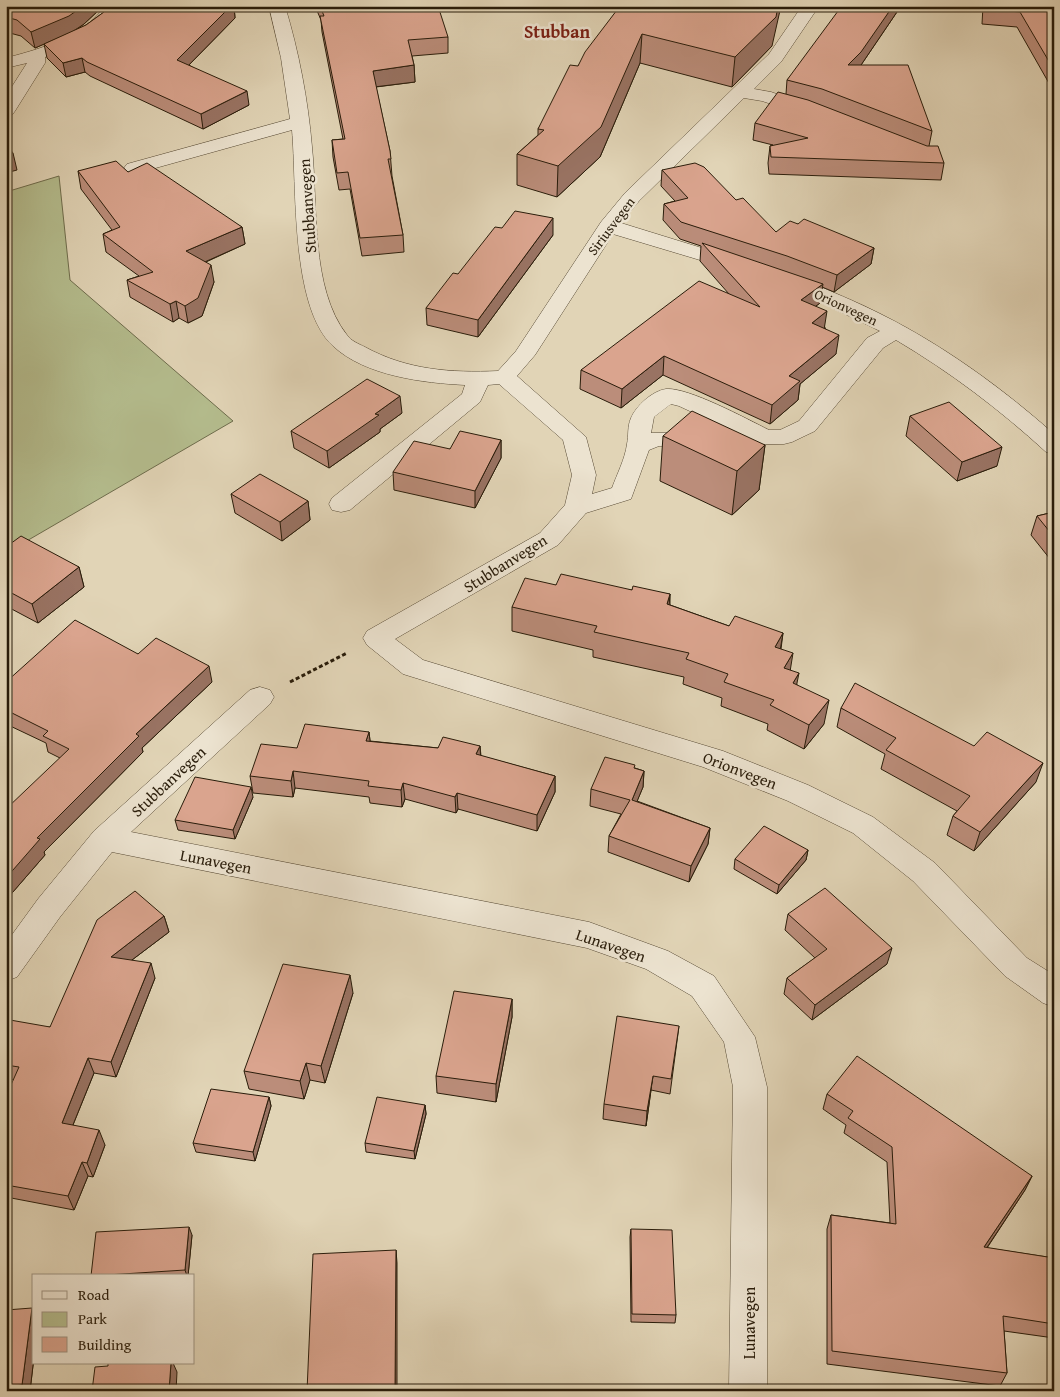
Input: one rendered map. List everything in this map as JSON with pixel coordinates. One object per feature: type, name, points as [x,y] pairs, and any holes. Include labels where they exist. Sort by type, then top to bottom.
[{"type":"street","points":[[6,62],[37,55],[81,35],[109,14],[112,6]]},
{"type":"street","name":"Stubbanvegen","points":[[277,6],[287,39],[299,122],[309,253],[323,310],[339,341],[364,357],[390,368],[431,376],[479,379],[504,377],[574,437],[584,474],[577,507],[549,539],[376,638]]},
{"type":"street","name":"Siriusvegen","points":[[504,377],[524,354],[608,226],[632,197],[775,58],[811,6]]},
{"type":"street","points":[[6,110],[36,63],[37,55]]},
{"type":"street","points":[[740,92],[766,96],[822,116]]},
{"type":"street","points":[[134,168],[299,122]]},
{"type":"street","name":"Orionvegen","points":[[608,226],[826,296],[932,351],[1032,426],[1054,446]]},
{"type":"street","points":[[639,444],[657,439],[784,437],[807,426],[875,344],[895,331]]},
{"type":"street","points":[[340,504],[472,397],[479,379]]},
{"type":"street","points":[[577,507],[622,493],[639,444],[639,421],[650,408],[667,396],[687,401],[767,438]]},
{"type":"street","name":"Orionvegen","points":[[376,638],[413,667],[714,759],[798,793],[863,825],[924,872],[1016,967],[1054,994]]},
{"type":"street","name":"Stubbanvegen","points":[[6,968],[49,908],[104,839],[260,696]]},
{"type":"street","name":"Lunavegen","points":[[104,839],[590,935],[657,960],[702,986],[739,1036],[750,1087],[748,1391]]},
{"type":"path","points":[[260,696],[376,638]]},
{"type":"green space","points":[[59,176],[70,280],[233,421],[6,553],[6,192]]},
{"type":"building","points":[[6,6],[83,6],[69,16],[31,32],[17,20],[6,17]]},
{"type":"building","points":[[109,6],[231,6],[177,60],[247,91],[201,114],[82,58],[63,63],[44,44],[86,25]]},
{"type":"building","points":[[320,6],[438,6],[448,37],[408,40],[414,65],[373,71],[390,151],[391,159],[388,159],[403,235],[360,238],[348,172],[337,173],[332,140],[345,139],[320,16],[324,16]]},
{"type":"building","points":[[620,6],[778,6],[776,17],[735,57],[642,34],[601,127],[558,166],[517,154],[544,130],[538,129],[570,65],[578,66],[585,52]]},
{"type":"building","points":[[854,6],[893,6],[861,52],[848,65],[908,65],[932,131],[822,89],[787,80],[841,7],[852,9]]},
{"type":"building","points":[[985,6],[1054,6],[1054,70],[1020,12],[985,9]]},
{"type":"building","points":[[778,92],[808,100],[927,146],[938,146],[944,163],[771,157],[770,146],[808,138],[755,123]]},
{"type":"building","points":[[6,144],[13,153],[6,154]]},
{"type":"building","points":[[116,161],[128,172],[147,163],[242,227],[186,251],[211,265],[198,298],[185,306],[176,301],[170,304],[127,280],[153,272],[103,234],[120,227],[78,171]]},
{"type":"building","points":[[695,163],[704,167],[736,200],[743,198],[776,232],[790,221],[798,224],[804,219],[874,248],[837,275],[787,256],[681,222],[664,204],[688,198],[662,170]]},
{"type":"building","points":[[515,211],[553,218],[478,320],[426,308],[453,273],[458,274],[495,227],[502,228]]},
{"type":"building","points":[[702,243],[823,284],[801,300],[827,311],[812,323],[839,335],[789,376],[800,381],[772,405],[664,356],[622,389],[581,370],[699,281],[760,307]]},
{"type":"building","points":[[367,379],[400,396],[375,414],[379,415],[327,451],[291,431]]},
{"type":"building","points":[[949,402],[1002,447],[962,462],[910,416]]},
{"type":"building","points":[[692,411],[765,445],[737,471],[663,436]]},
{"type":"building","points":[[460,431],[501,440],[475,491],[393,472],[414,441],[450,449]]},
{"type":"building","points":[[260,474],[308,501],[280,522],[231,494]]},
{"type":"building","points":[[1054,512],[1054,537],[1037,516]]},
{"type":"building","points":[[21,536],[79,567],[32,604],[6,590],[6,547]]},
{"type":"building","points":[[561,574],[632,590],[633,586],[670,594],[667,604],[729,626],[735,616],[783,633],[775,647],[793,653],[784,668],[799,673],[793,683],[829,700],[809,725],[770,705],[774,700],[724,682],[728,674],[686,659],[689,653],[594,632],[597,626],[512,607],[525,578],[556,585]]},
{"type":"building","points":[[75,620],[138,654],[156,638],[209,666],[136,734],[139,736],[37,838],[40,839],[6,878],[6,809],[69,749],[43,736],[48,731],[6,710],[6,682]]},
{"type":"building","points":[[855,683],[974,746],[987,732],[1043,763],[980,832],[953,816],[970,796],[886,750],[896,738],[841,708]]},
{"type":"building","points":[[305,724],[369,732],[366,741],[438,748],[443,737],[480,746],[476,754],[555,776],[537,815],[457,793],[455,797],[403,783],[401,790],[368,786],[369,781],[293,771],[291,781],[250,776],[261,744],[297,748]]},
{"type":"building","points":[[605,757],[635,765],[634,768],[644,771],[632,800],[710,828],[691,866],[609,836],[630,800],[591,789]]},
{"type":"building","points":[[195,777],[251,787],[233,830],[175,820]]},
{"type":"building","points":[[764,826],[808,850],[779,885],[735,859]]},
{"type":"building","points":[[825,888],[892,948],[815,1005],[787,978],[827,949],[788,914]]},
{"type":"building","points":[[135,891],[164,916],[111,957],[151,963],[111,1062],[88,1058],[62,1123],[99,1130],[87,1163],[82,1162],[68,1196],[6,1185],[6,1096],[19,1067],[6,1065],[6,1029],[10,1020],[50,1027],[97,920]]},
{"type":"building","points":[[283,964],[350,975],[321,1066],[306,1063],[300,1081],[244,1071]]},
{"type":"building","points":[[454,991],[512,999],[496,1084],[436,1076]]},
{"type":"building","points":[[617,1016],[679,1026],[671,1079],[653,1076],[647,1111],[604,1104]]},
{"type":"building","points":[[857,1056],[1032,1176],[984,1247],[1054,1258],[1054,1324],[1003,1316],[1007,1373],[832,1351],[831,1215],[896,1224],[892,1147],[848,1118],[853,1111],[827,1094]]},
{"type":"building","points":[[211,1089],[269,1097],[253,1152],[193,1143]]},
{"type":"building","points":[[377,1097],[425,1105],[414,1151],[365,1143]]},
{"type":"building","points":[[189,1227],[185,1270],[91,1274],[96,1232]]},
{"type":"building","points":[[631,1229],[672,1230],[676,1315],[632,1314]]},
{"type":"building","points":[[396,1250],[395,1391],[307,1391],[313,1254]]},
{"type":"building","points":[[32,1308],[22,1385],[6,1387],[6,1310]]},
{"type":"building","points":[[108,1364],[171,1364],[169,1391],[92,1391],[95,1367],[108,1366]]},
{"type":"district","name":"Stubban","points":[[557,32]]}]
